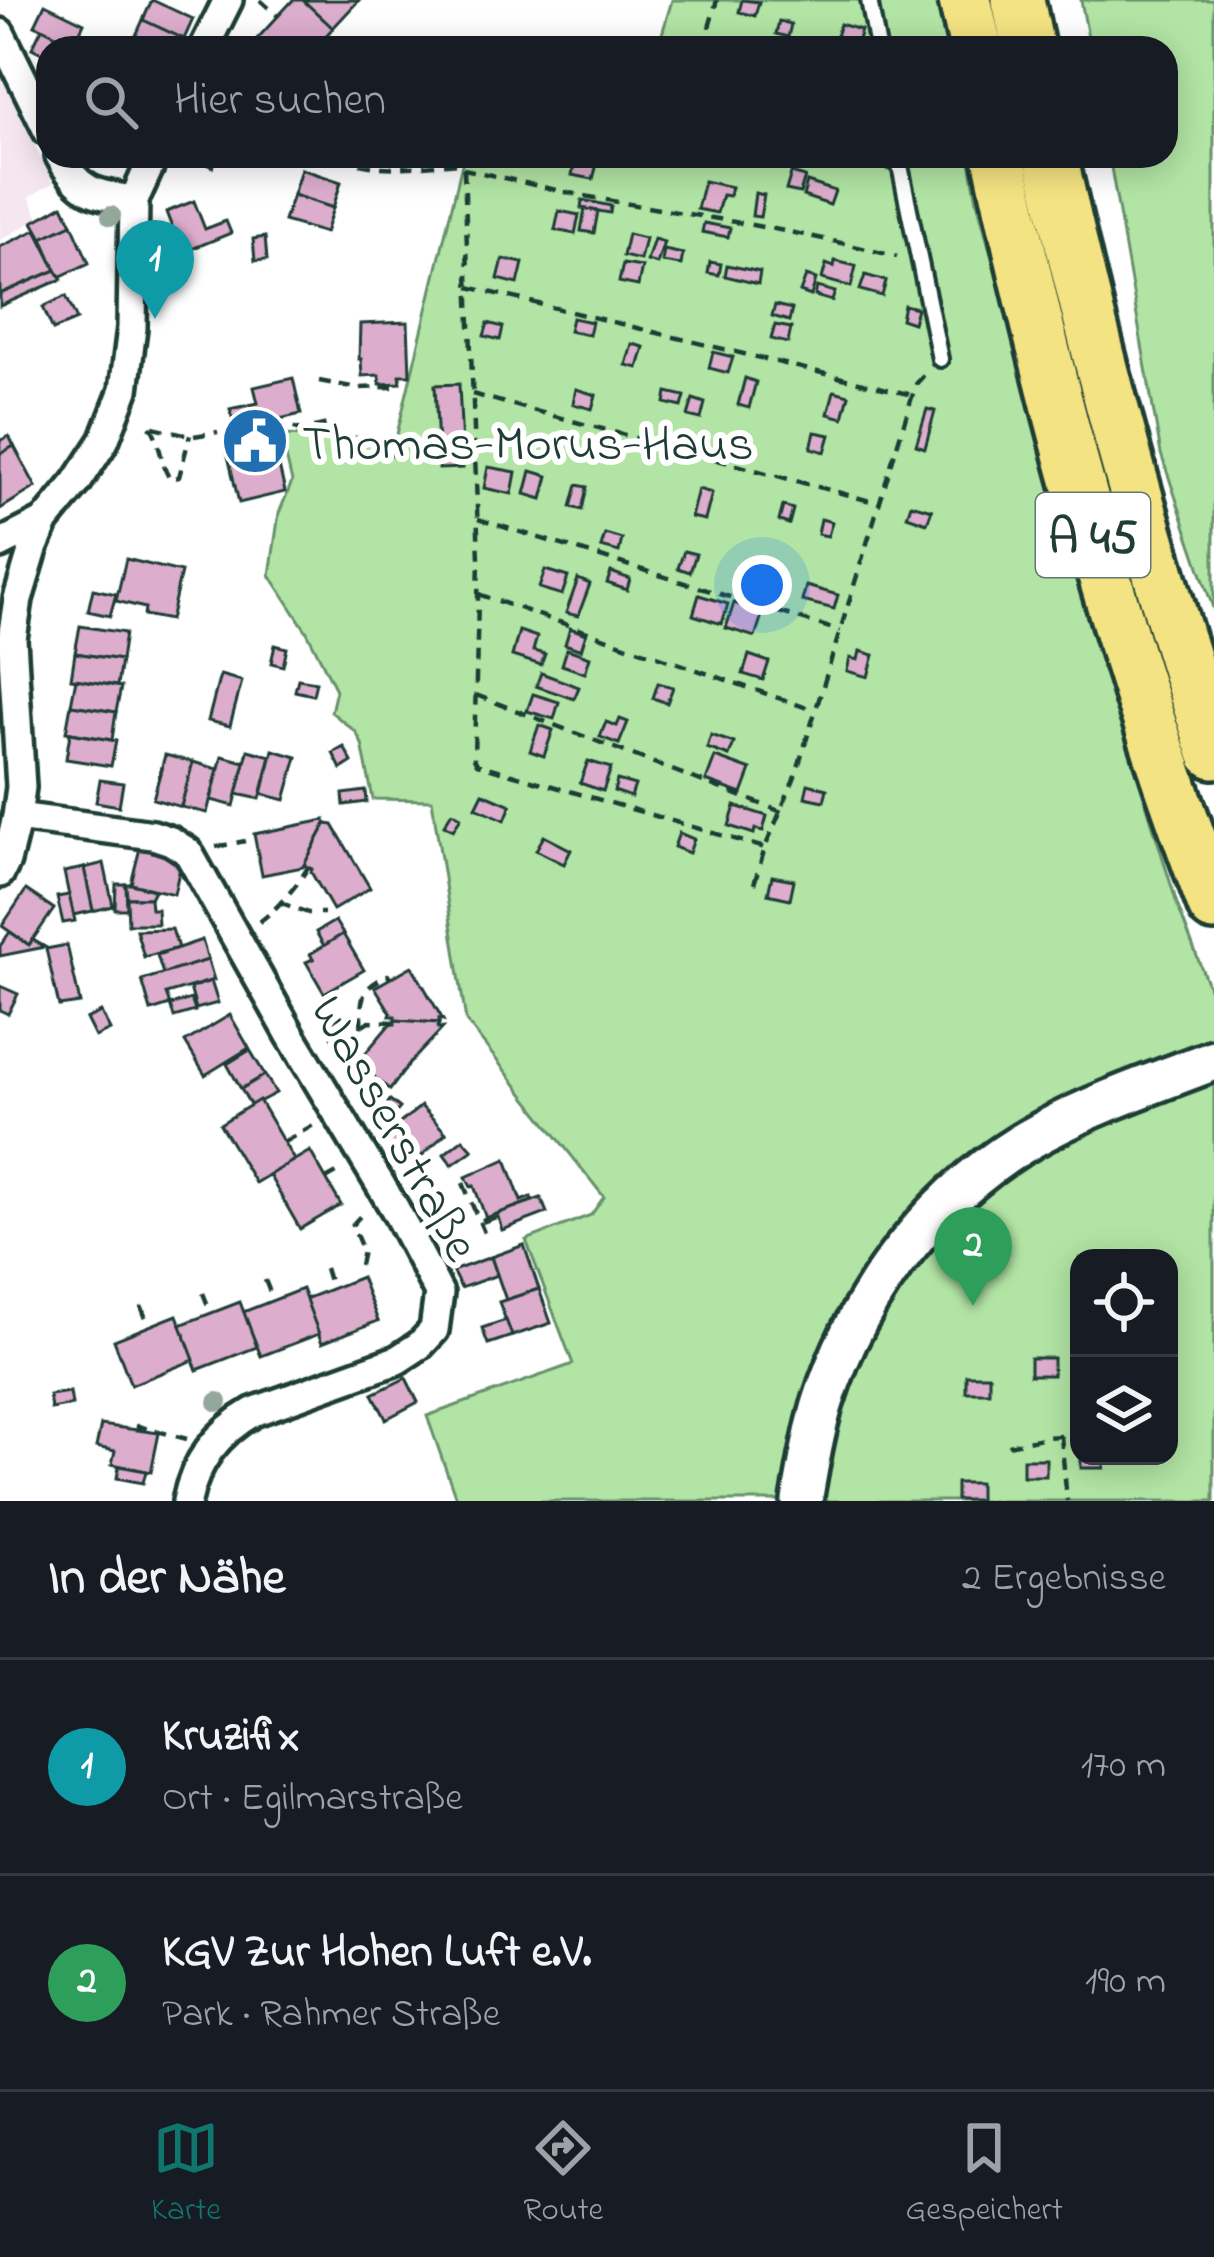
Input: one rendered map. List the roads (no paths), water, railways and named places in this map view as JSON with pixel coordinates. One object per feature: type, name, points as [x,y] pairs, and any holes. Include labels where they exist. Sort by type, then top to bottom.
[{"type":"highway","points":[[965,0],[973,36]]},
{"type":"highway","points":[[1018,0],[1026,36]]},
{"type":"highway","name":"A 45","points":[[1002,168],[1053,392],[1098,554],[1146,712],[1214,905]]},
{"type":"highway","name":"A 45","points":[[1054,168],[1134,493],[1214,752]]},
{"type":"main road","points":[[802,1501],[823,1403],[846,1342],[908,1246],[950,1199],[1041,1132],[1214,1060]]},
{"type":"street","points":[[210,36],[228,0]]},
{"type":"street","points":[[0,33],[36,106]]},
{"type":"street","points":[[66,168],[80,186],[134,200]]},
{"type":"street","points":[[0,873],[21,788],[6,635],[45,521],[104,441],[124,390],[132,328],[134,200],[149,168]]},
{"type":"street","points":[[0,544],[45,521]]},
{"type":"street","name":"Wasserstraße","points":[[17,817],[153,835],[188,852],[440,1293],[434,1330],[401,1358],[232,1424],[201,1461],[187,1501]]},
{"type":"lane","points":[[869,0],[876,36]]},
{"type":"lane","points":[[901,168],[940,359]]},
{"type":"place","name":"Kruzifix","points":[[155,319]]},
{"type":"place","name":"Thomas-Morus-Haus","points":[[255,441]]},
{"type":"place","name":"KGV Zur Hohen Luft e.V.","points":[[973,1306]]}]
